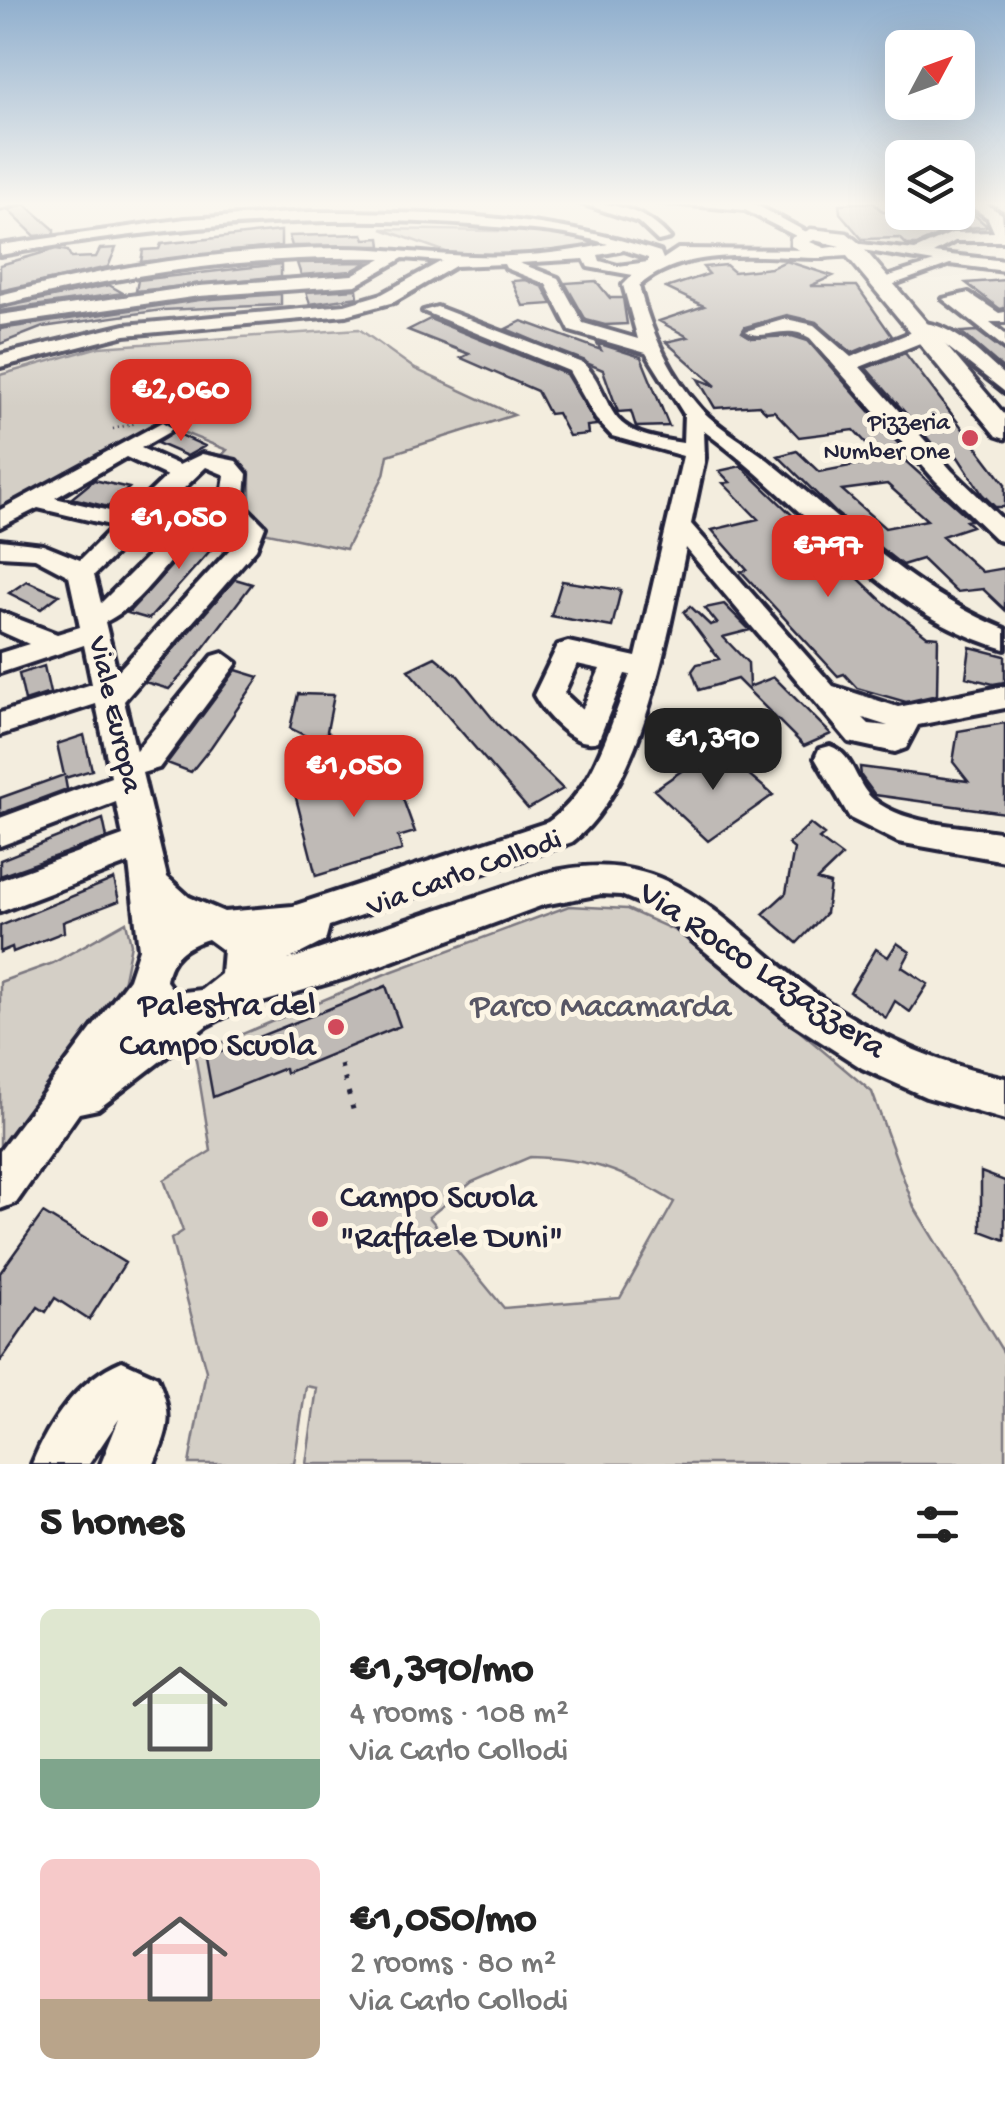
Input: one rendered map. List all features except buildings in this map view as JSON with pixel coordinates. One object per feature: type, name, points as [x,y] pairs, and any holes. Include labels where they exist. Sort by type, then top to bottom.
[{"type":"main road","points":[[879,270],[883,283],[1005,431]]},
{"type":"street","points":[[19,276],[46,270]]},
{"type":"street","points":[[0,300],[166,270]]},
{"type":"street","points":[[0,320],[200,291],[356,280],[372,270]]},
{"type":"street","points":[[314,288],[377,279],[389,270]]},
{"type":"street","points":[[422,270],[433,279]]},
{"type":"street","points":[[0,364],[124,330],[346,310],[459,270]]},
{"type":"street","points":[[524,270],[552,281],[576,327],[653,348]]},
{"type":"street","points":[[611,270],[638,277],[656,270]]},
{"type":"street","points":[[638,277],[647,270]]},
{"type":"street","points":[[883,283],[922,270]]},
{"type":"street","points":[[638,277],[641,330],[694,414],[733,439],[889,580],[944,616],[1005,640]]},
{"type":"street","points":[[430,310],[427,292],[433,279]]},
{"type":"street","points":[[370,311],[433,279]]},
{"type":"street","points":[[1005,317],[995,318],[969,298],[951,299],[1005,343]]},
{"type":"street","points":[[0,364],[121,337],[315,321],[370,311],[430,310],[576,367],[590,378],[610,425],[625,434],[694,452]]},
{"type":"street","points":[[755,332],[787,322],[801,323],[848,365],[944,476],[1005,534]]},
{"type":"street","points":[[848,365],[923,332],[946,335],[1005,386]]},
{"type":"street","points":[[964,350],[1005,343]]},
{"type":"street","name":"Via Carlo Collodi","points":[[214,926],[293,922],[560,832],[592,804],[632,666],[682,528],[694,452],[694,414]]},
{"type":"street","points":[[0,520],[126,449],[153,425]]},
{"type":"street","points":[[126,449],[181,474]]},
{"type":"street","points":[[0,548],[28,548],[61,557],[81,573],[181,474],[202,460],[228,466],[236,474],[232,507]]},
{"type":"street","points":[[34,500],[134,524]]},
{"type":"street","points":[[0,663],[55,644],[92,625],[123,604],[194,524],[212,512],[232,507]]},
{"type":"street","points":[[0,724],[109,694],[244,548],[253,526],[232,507]]},
{"type":"street","points":[[682,528],[860,734],[895,740],[908,717],[1005,696]]},
{"type":"street","name":"Viale Europa","points":[[81,573],[151,885],[152,968]]},
{"type":"street","points":[[0,621],[55,644]]},
{"type":"street","points":[[0,832],[125,776],[148,759],[223,663]]},
{"type":"street","name":"Via Carlo Collodi","points":[[235,982],[292,936],[516,861],[569,840],[592,824],[615,782],[650,688],[632,666]]},
{"type":"street","points":[[830,758],[861,809],[898,828],[1005,846]]},
{"type":"street","points":[[0,896],[142,844]]},
{"type":"street","name":"Via Rocco Lazazzera","points":[[235,982],[284,982],[568,881],[624,880],[675,906],[808,1011],[888,1061],[972,1093],[1005,1099]]},
{"type":"street","points":[[60,1110],[136,1068],[192,1014],[235,982],[244,955],[238,940],[175,908],[151,885]]},
{"type":"street","points":[[0,1187],[60,1110],[152,968],[184,929],[214,926]]},
{"type":"street","points":[[152,968],[164,1010],[192,1014]]},
{"type":"street","points":[[58,1464],[104,1398],[122,1386],[139,1395],[145,1423],[128,1464]]},
{"type":"path","points":[[113,429],[153,425]]},
{"type":"path","points":[[341,1066],[354,1113]]},
{"type":"green space","points":[[359,329],[415,369],[514,415],[388,455],[384,475],[346,549],[263,532],[263,521],[250,508],[250,472],[222,455],[227,450],[162,424],[0,516],[0,375],[99,347]]},
{"type":"green space","name":"Parco Macamarda","points":[[569,906],[627,909],[685,935],[872,1092],[914,1207],[1005,1355],[1005,1464],[306,1464],[317,1388],[306,1386],[294,1464],[189,1464],[206,1371],[171,1239],[183,1231],[164,1180],[211,1151],[195,1054],[385,974]],"holes":[[[530,1157],[606,1168],[674,1202],[620,1298],[504,1308],[429,1217],[472,1182]]]},
{"type":"green space","points":[[126,922],[131,944],[120,999],[0,1157],[0,982],[53,963]]},
{"type":"place","name":"Pizzeria Number One","points":[[970,438]]},
{"type":"place","name":"Palestra del Campo Scuola","points":[[336,1027]]},
{"type":"place","name":"Campo Scuola \"Raffaele Duni\"","points":[[320,1219]]}]
